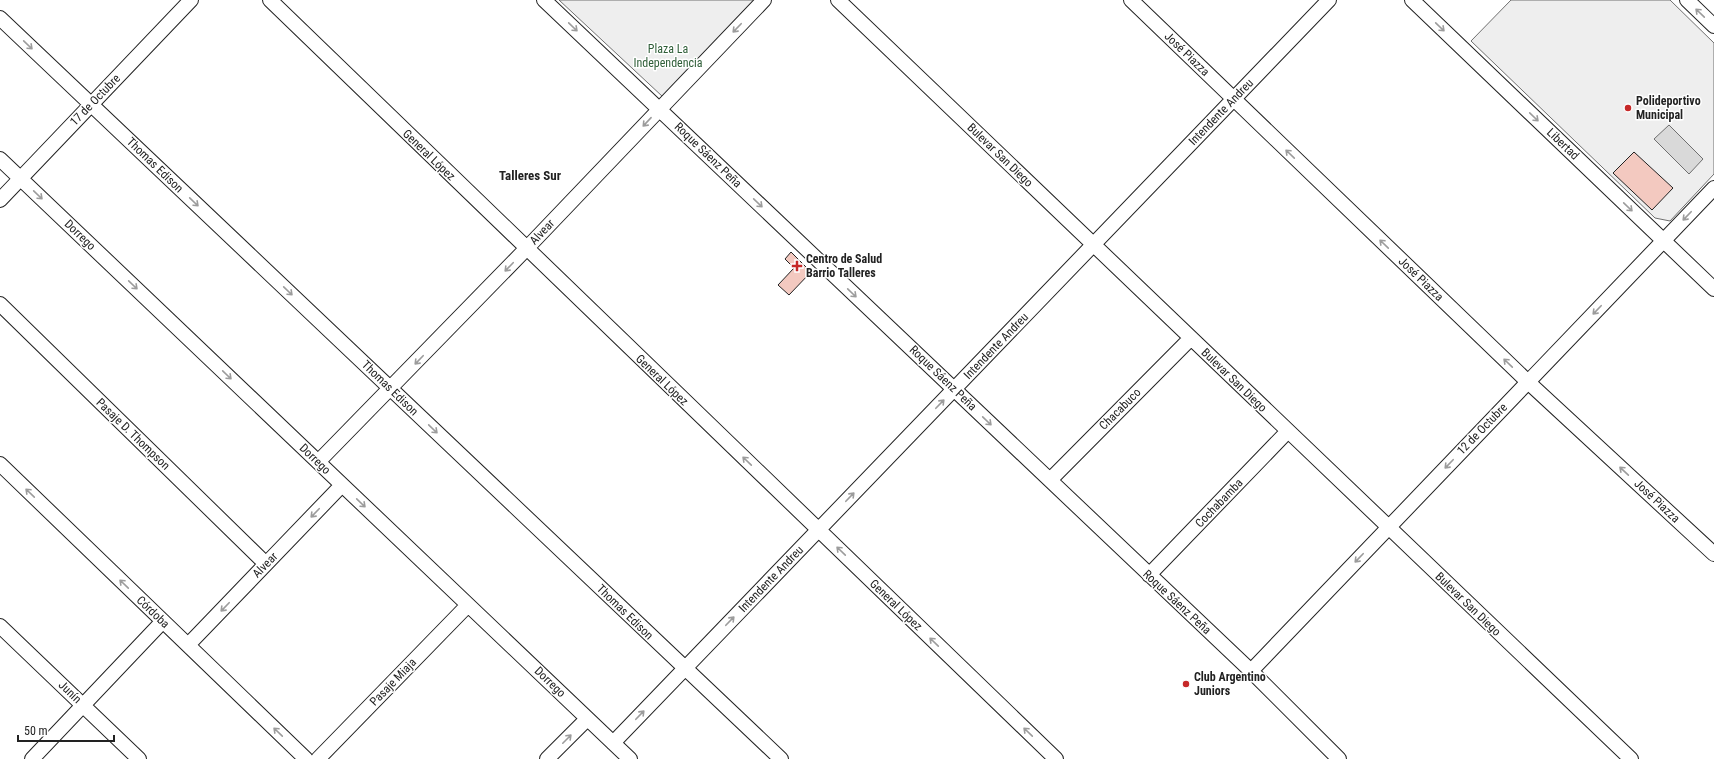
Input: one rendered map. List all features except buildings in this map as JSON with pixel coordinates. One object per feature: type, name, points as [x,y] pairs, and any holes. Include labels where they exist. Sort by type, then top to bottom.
[{"type":"street","name":"17 de Octubre","points":[[0,200],[191,0]]},
{"type":"street","name":"General López","points":[[270,0],[526,249],[1056,759]]},
{"type":"street","name":"Roque Sáenz Peña","points":[[544,0],[1251,671],[1339,759]]},
{"type":"street","name":"Alvear","points":[[318,462],[391,389],[764,0]]},
{"type":"street","name":"Bulevar San Diego","points":[[838,0],[1631,759]]},
{"type":"street","name":"José Piazza","points":[[1131,0],[1528,382],[1714,554]]},
{"type":"street","name":"Intendente Andreu","points":[[613,743],[1329,0]]},
{"type":"street","name":"Libertad","points":[[1412,0],[1714,289]]},
{"type":"street","points":[[1687,0],[1714,26]]},
{"type":"street","name":"Thomas Edison","points":[[0,18],[781,759]]},
{"type":"street","name":"Dorrego","points":[[0,159],[630,759]]},
{"type":"street","name":"12 de Octubre","points":[[1251,671],[1714,188]]},
{"type":"street","name":"Pasaje D. Thompson","points":[[0,304],[266,564]]},
{"type":"street","name":"Chacabuco","points":[[1050,480],[1191,338]]},
{"type":"street","name":"Cochabamba","points":[[1149,574],[1288,431]]},
{"type":"street","name":"Córdoba","points":[[0,464],[306,759]]},
{"type":"street","name":"Alvear","points":[[188,645],[342,485]]},
{"type":"street","name":"Pasaje Miaja","points":[[318,759],[468,605]]},
{"type":"street","points":[[32,759],[163,621]]},
{"type":"street","name":"Junín","points":[[0,626],[139,759]]},
{"type":"street","points":[[547,759],[587,718]]},
{"type":"green space","name":"Plaza La Independencia","points":[[559,0],[754,0],[663,97]]},
{"type":"green space","name":"Polideportivo Municipal","points":[[1511,0],[1670,0],[1714,43],[1714,174],[1670,221],[1655,218],[1471,41]]},
{"type":"shaded area","points":[[1669,125],[1703,159],[1689,174],[1654,139]]},
{"type":"place","name":"Polideportivo Municipal","points":[[1628,108]]},
{"type":"place","name":"Centro de Salud Barrio Talleres","points":[[797,266]]},
{"type":"place","name":"Club Argentino Juniors","points":[[1186,684]]},
{"type":"district","name":"Talleres Sur","points":[[530,175]]}]
